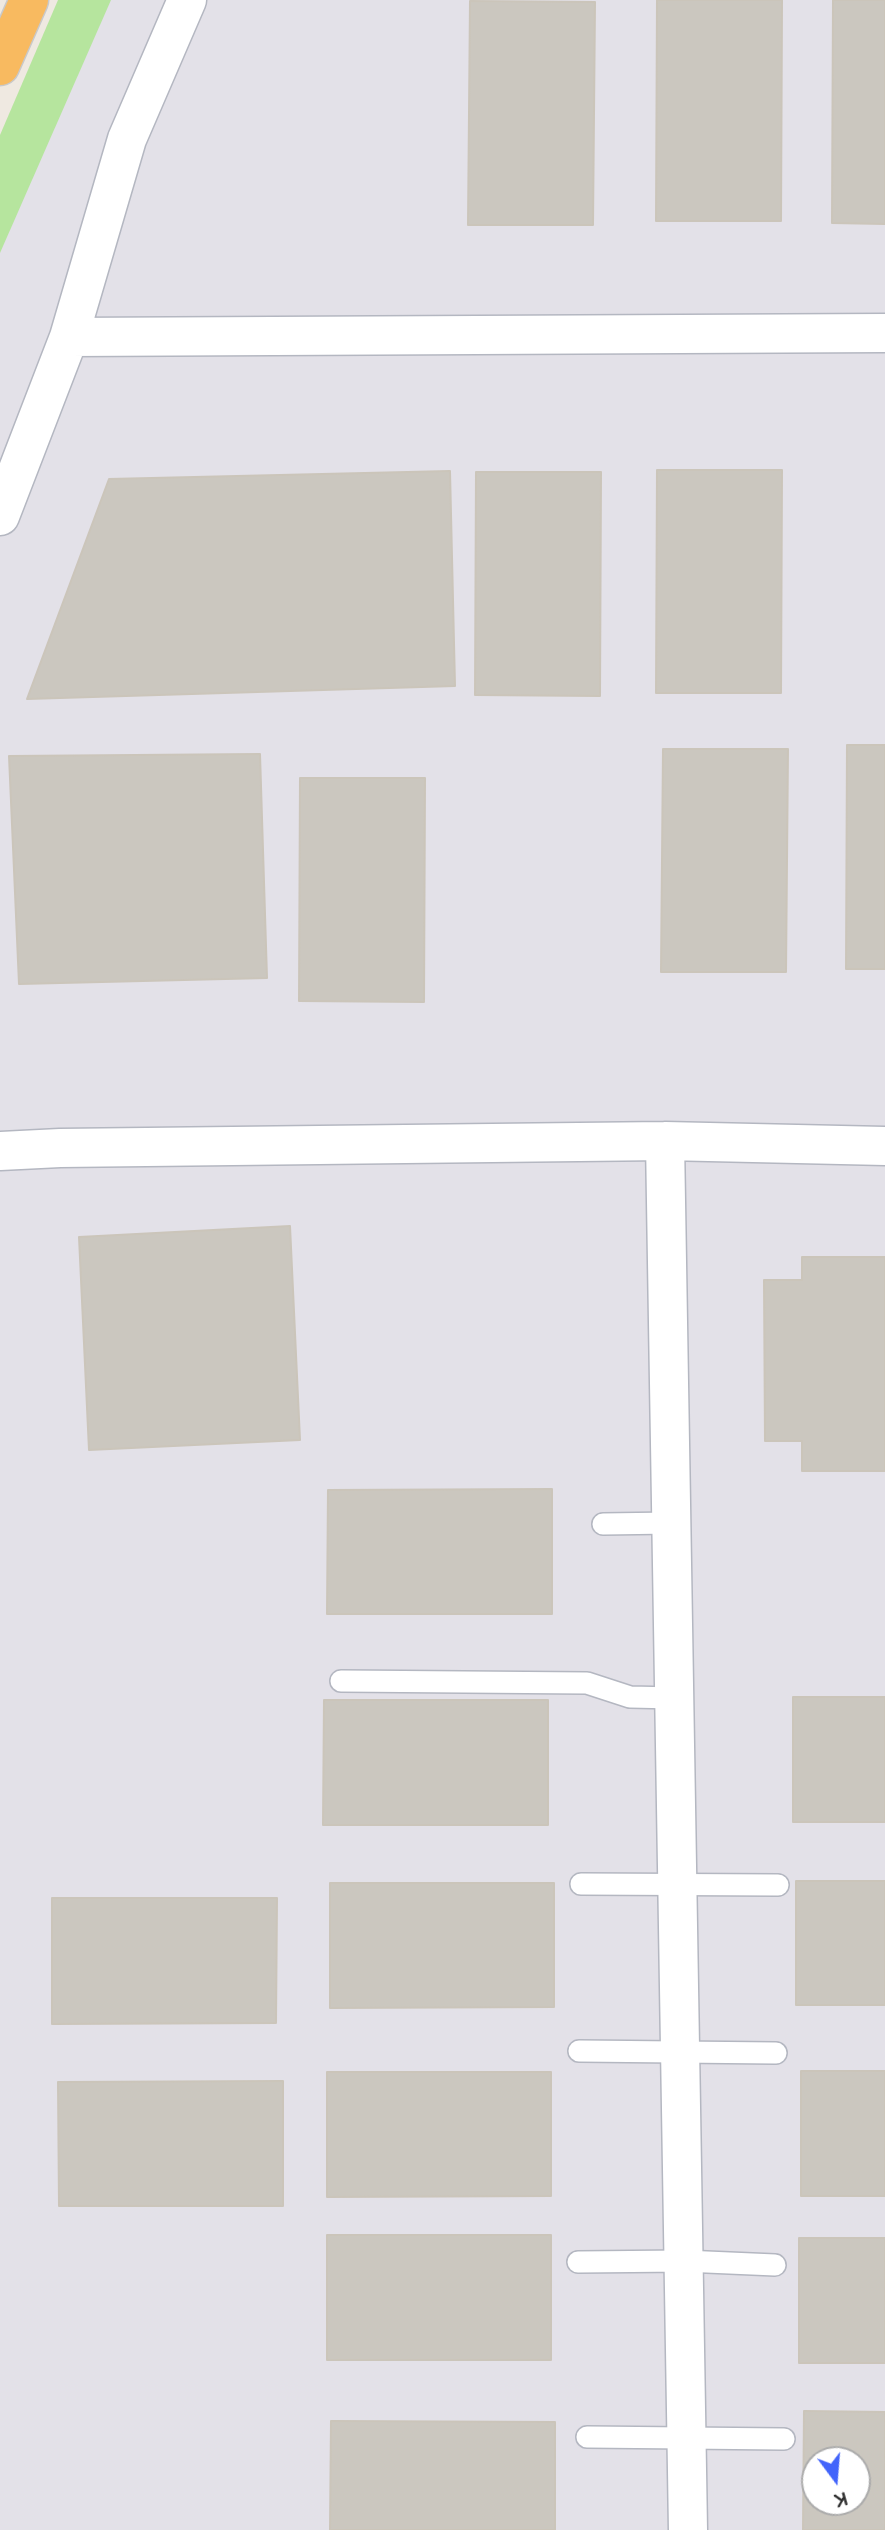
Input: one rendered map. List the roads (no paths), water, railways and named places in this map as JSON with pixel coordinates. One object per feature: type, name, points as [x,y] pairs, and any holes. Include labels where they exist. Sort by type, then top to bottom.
[{"type":"highway","points":[[0,66],[29,0]]},
{"type":"street","points":[[0,516],[69,337],[127,139],[187,0]]},
{"type":"street","points":[[69,337],[885,333]]},
{"type":"street","points":[[665,1142],[688,2530]]},
{"type":"street","points":[[0,1151],[60,1148],[665,1142],[885,1146]]},
{"type":"lane","points":[[603,1524],[672,1523]]},
{"type":"lane","points":[[341,1681],[587,1683],[631,1697],[675,1698]]},
{"type":"lane","points":[[581,1884],[778,1885]]},
{"type":"lane","points":[[579,2050],[776,2053]]},
{"type":"lane","points":[[579,2262],[684,2260],[775,2265]]},
{"type":"lane","points":[[587,2437],[784,2439]]}]
